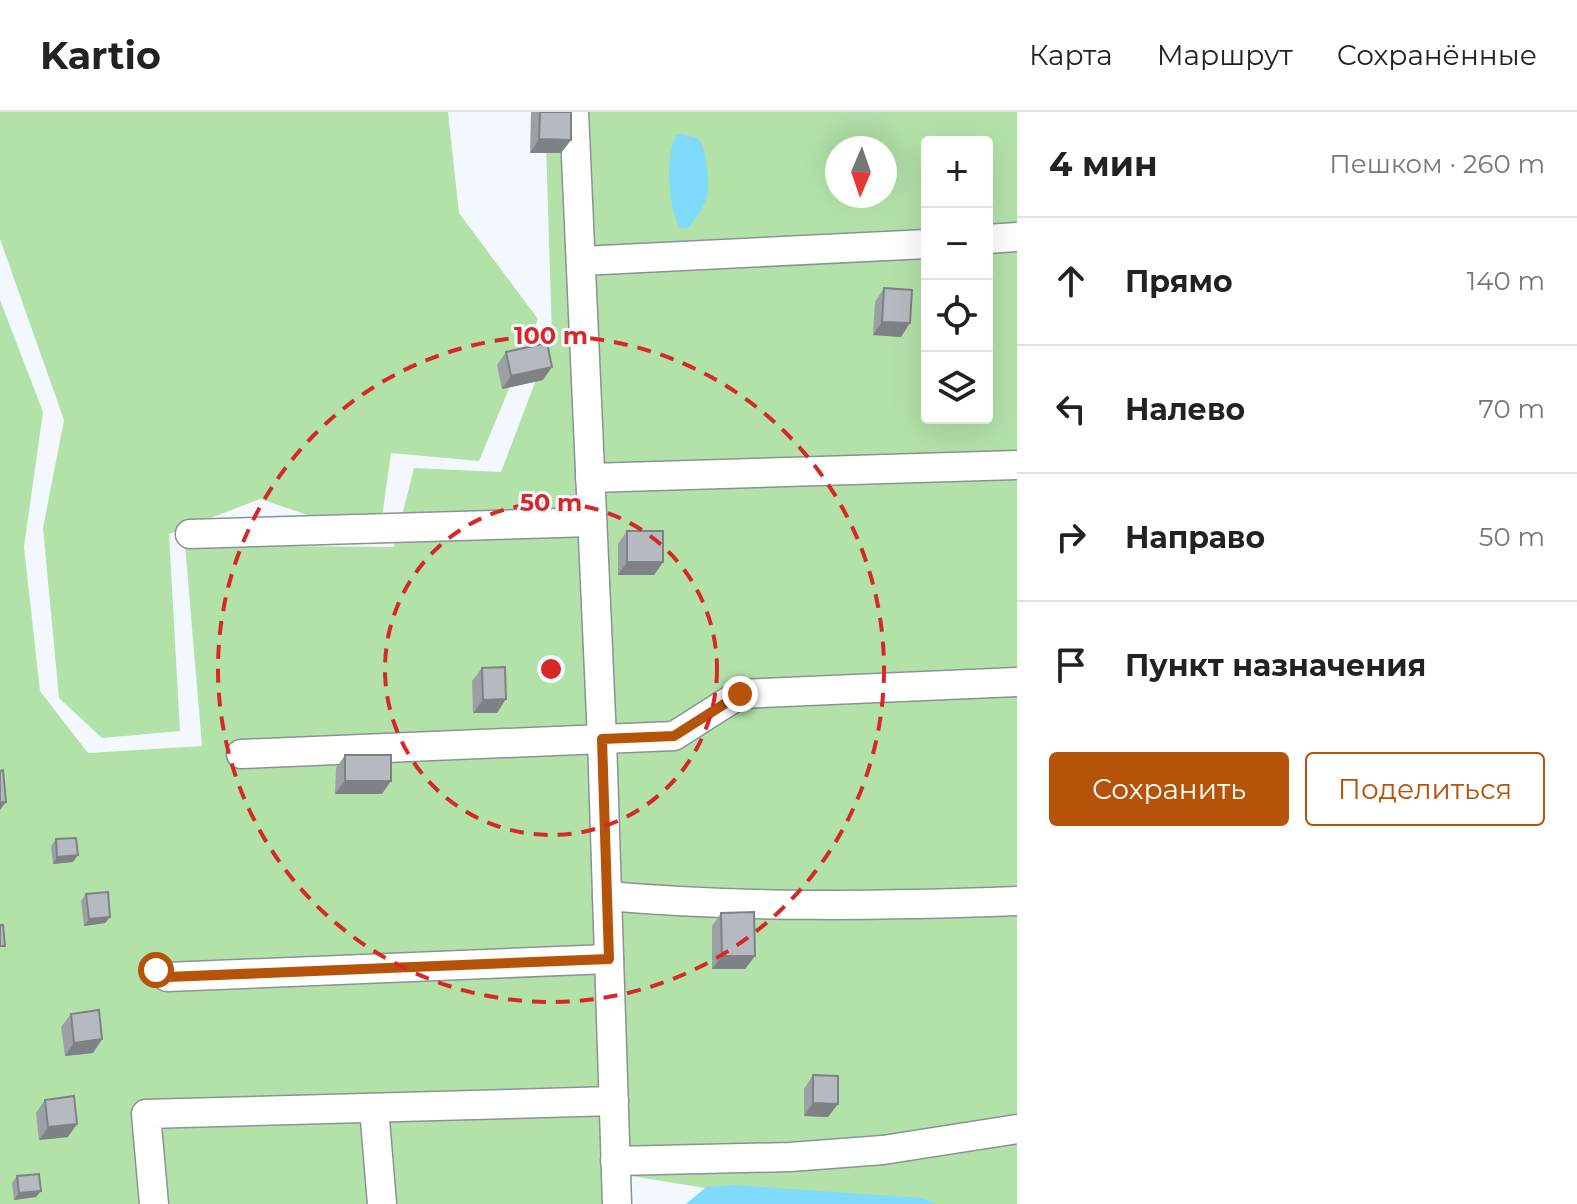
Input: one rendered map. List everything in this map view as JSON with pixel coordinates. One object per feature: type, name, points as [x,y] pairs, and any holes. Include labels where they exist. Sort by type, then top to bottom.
[{"type":"lane","points":[[574,112],[602,739],[617,1204]]},
{"type":"lane","points":[[993,239],[1017,237]]},
{"type":"lane","points":[[581,261],[921,244]]},
{"type":"lane","points":[[590,478],[1017,465]]},
{"type":"lane","points":[[190,534],[592,522]]},
{"type":"lane","points":[[241,754],[674,736],[740,694],[1017,682]]},
{"type":"lane","points":[[607,896],[728,905],[883,906],[1017,901]]},
{"type":"lane","points":[[156,970],[167,977],[609,959]]},
{"type":"lane","points":[[154,1204],[146,1114],[614,1101]]},
{"type":"lane","points":[[374,1108],[382,1204]]},
{"type":"lane","points":[[615,1161],[790,1157],[883,1150],[1017,1129]]},
{"type":"green space","points":[[0,112],[448,112],[459,213],[538,319],[479,461],[391,453],[379,539],[260,499],[169,534],[180,731],[102,738],[59,698],[43,528],[64,420],[0,239]]},
{"type":"green space","points":[[545,112],[1017,112],[1017,1204],[805,1204],[631,1176],[630,1204],[0,1204],[0,300],[43,412],[24,547],[40,691],[88,753],[202,746],[185,545],[394,547],[414,468],[501,472],[552,338]]},
{"type":"water","points":[[676,135],[698,138],[701,142],[708,179],[705,202],[687,229],[680,228],[676,219],[669,182],[670,156]]},
{"type":"water","points":[[735,1185],[922,1198],[937,1204],[686,1204],[706,1187]]},
{"type":"building","points":[[540,112],[571,112],[571,140],[539,139]]},
{"type":"building","points":[[884,288],[912,290],[910,323],[882,322]]},
{"type":"building","points":[[547,343],[552,367],[511,376],[506,352]]},
{"type":"building","points":[[627,531],[663,531],[663,562],[627,562]]},
{"type":"building","points":[[505,667],[506,699],[483,700],[482,668]]},
{"type":"building","points":[[345,755],[391,755],[391,781],[345,781]]},
{"type":"building","points":[[3,770],[6,802],[0,802],[0,771]]},
{"type":"building","points":[[76,838],[78,855],[57,857],[56,839]]},
{"type":"building","points":[[108,892],[110,917],[89,919],[86,894]]},
{"type":"building","points":[[754,912],[755,956],[722,956],[721,913]]},
{"type":"building","points":[[0,925],[3,925],[5,946],[0,946]]},
{"type":"building","points":[[99,1010],[102,1039],[74,1043],[71,1014]]},
{"type":"building","points":[[813,1075],[838,1076],[838,1104],[813,1103]]},
{"type":"building","points":[[74,1096],[77,1124],[48,1127],[45,1100]]},
{"type":"building","points":[[39,1174],[41,1191],[19,1193],[17,1176]]},
{"type":"route","points":[[156,970],[167,977],[329,973],[609,959],[602,739],[674,736],[740,694]]}]
